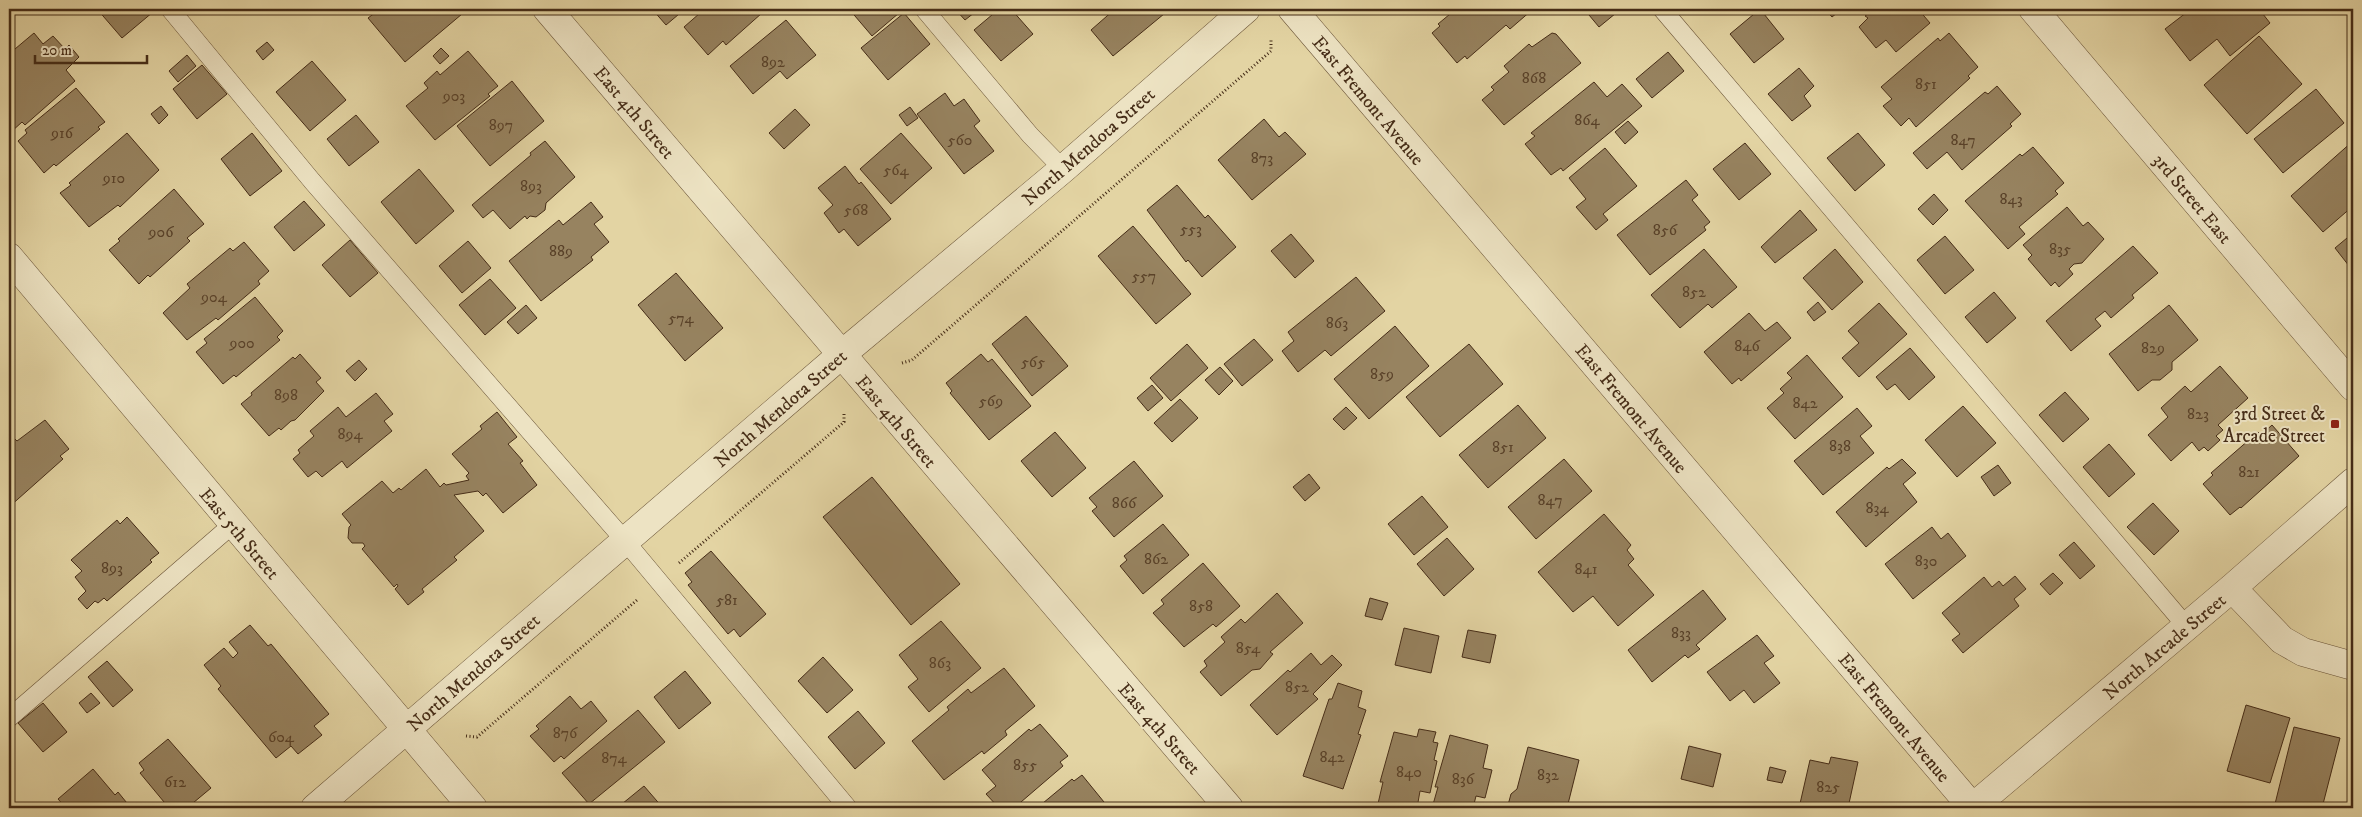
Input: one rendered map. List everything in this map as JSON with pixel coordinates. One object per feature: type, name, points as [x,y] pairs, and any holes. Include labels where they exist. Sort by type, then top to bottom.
[{"type":"street","name":"East 4th Street","points":[[547,9],[1229,808]]},
{"type":"street","name":"North Mendota Street","points":[[315,808],[841,355],[1063,169],[1246,9]]},
{"type":"street","name":"East Fremont Avenue","points":[[1292,9],[1972,808]]},
{"type":"street","name":"3rd Street East","points":[[2033,9],[2353,387]]},
{"type":"street","name":"East 5th Street","points":[[9,257],[232,525],[473,808]]},
{"type":"street","name":"North Arcade Street","points":[[1972,808],[2187,627],[2353,482]]},
{"type":"street","points":[[2232,588],[2282,640],[2303,652],[2353,666]]},
{"type":"lane","points":[[170,9],[312,181],[626,542],[848,808]]},
{"type":"lane","points":[[924,9],[1030,136],[1063,169]]},
{"type":"lane","points":[[1662,9],[2187,627]]},
{"type":"lane","points":[[11,711],[232,525]]},
{"type":"path","points":[[902,362],[912,360],[1271,51],[1271,40]]},
{"type":"building","points":[[97,9],[151,9],[153,12],[122,38]]},
{"type":"building","points":[[380,9],[458,9],[462,14],[405,62],[368,18]]},
{"type":"building","points":[[652,9],[685,9],[666,25]]},
{"type":"building","points":[[697,9],[758,9],[762,13],[726,45],[723,41],[708,55],[684,27],[700,13]]},
{"type":"building","points":[[849,9],[895,9],[899,13],[872,36]]},
{"type":"building","points":[[955,9],[979,9],[965,20]]},
{"type":"building","points":[[999,9],[1011,9],[1033,34],[1001,61],[974,30]]},
{"type":"building","points":[[1115,9],[1170,9],[1113,56],[1091,30]]},
{"type":"building","points":[[1456,9],[1532,10],[1510,29],[1506,25],[1467,59],[1465,56],[1457,63],[1432,33],[1440,26],[1438,24]]},
{"type":"building","points":[[1584,9],[1621,9],[1599,27]]},
{"type":"building","points":[[1760,9],[1784,39],[1754,63],[1730,34]]},
{"type":"building","points":[[1825,9],[1842,9],[1832,17]]},
{"type":"building","points":[[1874,9],[1918,9],[1930,23],[1896,52],[1886,40],[1876,48],[1859,27],[1868,18],[1865,16]]},
{"type":"building","points":[[2191,9],[2259,9],[2270,23],[2230,56],[2217,39],[2190,61],[2165,29]]},
{"type":"building","points":[[904,13],[930,44],[888,80],[861,48]]},
{"type":"building","points":[[786,20],[816,55],[787,79],[780,71],[753,94],[730,66]]},
{"type":"building","points":[[34,33],[43,44],[53,36],[65,49],[69,45],[79,57],[66,70],[75,81],[25,125],[22,122],[11,132],[9,129],[9,54]]},
{"type":"building","points":[[1552,33],[1556,34],[1581,63],[1504,125],[1482,100],[1494,90],[1491,87],[1509,72],[1504,66],[1529,44],[1532,47]]},
{"type":"building","points":[[1949,33],[1978,67],[1968,76],[1970,78],[1916,127],[1909,118],[1901,126],[1883,106],[1892,99],[1881,87],[1938,38],[1940,41]]},
{"type":"building","points":[[2259,36],[2302,84],[2247,134],[2204,85]]},
{"type":"building","points":[[267,42],[274,50],[263,60],[256,51]]},
{"type":"building","points":[[441,48],[449,56],[440,64],[433,56]]},
{"type":"building","points":[[468,51],[498,86],[488,94],[490,96],[435,140],[406,106],[428,88],[424,83],[437,71],[440,75]]},
{"type":"building","points":[[1668,52],[1684,71],[1652,98],[1636,79]]},
{"type":"building","points":[[187,55],[196,66],[178,82],[169,71]]},
{"type":"building","points":[[312,61],[346,100],[310,131],[276,92]]},
{"type":"building","points":[[202,65],[227,94],[197,119],[173,89]]},
{"type":"building","points":[[1799,68],[1814,86],[1804,96],[1811,106],[1792,121],[1768,94]]},
{"type":"building","points":[[512,81],[544,121],[490,166],[457,126]]},
{"type":"building","points":[[1594,82],[1607,97],[1622,84],[1642,106],[1563,171],[1561,168],[1551,175],[1525,144],[1535,136],[1531,133]]},
{"type":"building","points":[[1997,86],[2021,114],[2010,124],[2012,126],[1962,170],[1947,152],[1927,169],[1913,153],[1985,92],[1988,94]]},
{"type":"building","points":[[76,88],[105,122],[98,127],[100,129],[56,166],[54,164],[44,173],[18,141],[27,133],[25,130]]},
{"type":"building","points":[[2316,89],[2344,123],[2283,173],[2254,139]]},
{"type":"building","points":[[945,93],[954,106],[964,99],[980,121],[974,126],[994,151],[964,174],[917,114]]},
{"type":"building","points":[[161,106],[168,115],[159,124],[151,114]]},
{"type":"building","points":[[910,107],[918,118],[907,126],[899,115]]},
{"type":"building","points":[[795,109],[810,125],[784,149],[769,133]]},
{"type":"building","points":[[356,115],[379,142],[349,166],[327,139]]},
{"type":"building","points":[[1264,119],[1279,137],[1285,132],[1306,154],[1252,200],[1218,160]]},
{"type":"building","points":[[1628,121],[1638,132],[1625,144],[1615,132]]},
{"type":"building","points":[[127,133],[159,170],[120,207],[118,205],[89,227],[60,193]]},
{"type":"building","points":[[252,133],[282,171],[250,196],[221,159]]},
{"type":"building","points":[[901,133],[932,168],[891,204],[860,169]]},
{"type":"building","points":[[1858,133],[1885,165],[1855,191],[1827,158]]},
{"type":"building","points":[[545,141],[575,177],[546,203],[545,210],[536,217],[530,216],[527,219],[525,216],[510,229],[493,210],[483,218],[472,205]]},
{"type":"building","points":[[2353,141],[2353,206],[2323,232],[2291,196]]},
{"type":"building","points":[[1745,143],[1771,174],[1739,200],[1713,169]]},
{"type":"building","points":[[2033,147],[2064,183],[2055,191],[2058,194],[2019,227],[2025,234],[2008,249],[1965,201],[2020,154],[2022,156]]},
{"type":"building","points":[[1605,148],[1637,186],[1603,214],[1608,220],[1596,230],[1576,207],[1586,199],[1569,178]]},
{"type":"building","points":[[845,166],[859,184],[861,182],[891,219],[858,246],[844,229],[839,233],[824,213],[833,205],[818,188]]},
{"type":"building","points":[[419,169],[454,211],[416,244],[381,202]]},
{"type":"building","points":[[1686,180],[1698,195],[1692,200],[1710,222],[1704,227],[1706,230],[1650,275],[1617,235]]},
{"type":"building","points":[[1177,185],[1205,218],[1208,215],[1236,247],[1202,277],[1188,260],[1186,262],[1147,210]]},
{"type":"building","points":[[174,189],[204,224],[187,238],[190,241],[150,277],[148,275],[139,284],[109,250],[120,241],[118,239]]},
{"type":"building","points":[[1934,194],[1948,210],[1933,225],[1918,209]]},
{"type":"building","points":[[304,201],[325,225],[294,251],[274,227]]},
{"type":"building","points":[[591,202],[603,217],[594,224],[609,242],[591,257],[593,260],[541,301],[509,261],[559,220],[563,225]]},
{"type":"building","points":[[2067,207],[2083,226],[2088,222],[2104,239],[2082,263],[2074,264],[2069,269],[2073,274],[2059,287],[2055,282],[2051,286],[2028,259],[2032,255],[2023,245]]},
{"type":"building","points":[[1800,210],[1817,230],[1775,263],[1761,247]]},
{"type":"building","points":[[1133,226],[1191,294],[1156,324],[1098,256]]},
{"type":"building","points":[[2353,233],[2353,271],[2335,248]]},
{"type":"building","points":[[1291,234],[1314,261],[1295,278],[1271,251]]},
{"type":"building","points":[[1945,236],[1974,270],[1945,294],[1917,260]]},
{"type":"building","points":[[350,240],[378,273],[350,297],[322,265]]},
{"type":"building","points":[[468,241],[491,268],[462,293],[439,266]]},
{"type":"building","points":[[244,242],[269,271],[258,281],[260,284],[218,320],[216,318],[187,340],[163,313],[190,288],[187,284],[230,248],[233,251]]},
{"type":"building","points":[[2133,246],[2158,273],[2132,295],[2134,298],[2111,318],[2105,311],[2095,319],[2101,326],[2071,351],[2046,321]]},
{"type":"building","points":[[1704,249],[1737,287],[1712,308],[1708,304],[1680,328],[1651,295]]},
{"type":"building","points":[[1835,249],[1863,282],[1832,310],[1803,278]]},
{"type":"building","points":[[676,273],[723,328],[685,361],[638,305]]},
{"type":"building","points":[[1356,277],[1385,311],[1331,356],[1325,350],[1298,372],[1282,351],[1294,341],[1288,332]]},
{"type":"building","points":[[490,279],[516,308],[485,335],[459,305]]},
{"type":"building","points":[[1994,292],[2016,318],[1987,343],[1965,317]]},
{"type":"building","points":[[255,297],[283,331],[277,337],[280,340],[236,377],[234,375],[223,384],[196,352],[207,343],[204,339]]},
{"type":"building","points":[[1818,302],[1826,312],[1814,321],[1807,312]]},
{"type":"building","points":[[1879,303],[1907,334],[1859,377],[1842,358],[1859,343],[1848,331]]},
{"type":"building","points":[[526,305],[537,318],[518,334],[507,322]]},
{"type":"building","points":[[2169,305],[2198,340],[2172,362],[2172,370],[2160,380],[2152,380],[2138,391],[2109,354]]},
{"type":"building","points":[[1749,313],[1765,331],[1777,322],[1791,338],[1741,381],[1739,378],[1732,384],[1704,352]]},
{"type":"building","points":[[1026,316],[1068,366],[1032,396],[992,344]]},
{"type":"building","points":[[1395,326],[1429,366],[1369,419],[1334,379]]},
{"type":"building","points":[[1254,339],[1273,360],[1242,386],[1224,364]]},
{"type":"building","points":[[1187,344],[1208,368],[1171,401],[1150,378]]},
{"type":"building","points":[[1469,344],[1503,384],[1440,437],[1406,397]]},
{"type":"building","points":[[1910,348],[1935,377],[1909,400],[1895,384],[1887,390],[1876,377]]},
{"type":"building","points":[[300,354],[321,378],[316,382],[324,391],[295,420],[291,421],[281,430],[279,428],[269,436],[241,404],[293,357],[295,359]]},
{"type":"building","points":[[981,354],[988,362],[992,359],[1031,406],[989,440],[950,393],[952,391],[946,383]]},
{"type":"building","points":[[1807,355],[1843,397],[1795,439],[1767,408],[1784,393],[1780,389],[1792,378],[1787,373]]},
{"type":"building","points":[[359,360],[367,369],[355,381],[346,371]]},
{"type":"building","points":[[2220,366],[2248,398],[2218,425],[2223,430],[2216,436],[2220,440],[2208,451],[2204,447],[2199,451],[2192,442],[2171,461],[2148,435],[2168,417],[2161,408],[2185,386],[2191,392]]},
{"type":"building","points":[[1220,367],[1233,381],[1219,395],[1205,380]]},
{"type":"building","points":[[1152,385],[1163,398],[1148,411],[1137,398]]},
{"type":"building","points":[[2065,392],[2089,419],[2063,442],[2039,415]]},
{"type":"building","points":[[376,393],[393,414],[384,421],[392,431],[347,468],[342,461],[322,477],[316,471],[308,477],[293,459],[300,453],[298,450],[314,436],[310,431],[338,407],[346,417]]},
{"type":"building","points":[[1180,399],[1198,418],[1172,442],[1154,423]]},
{"type":"building","points":[[1518,405],[1546,438],[1488,488],[1459,455]]},
{"type":"building","points":[[1963,406],[1996,443],[1957,477],[1925,440]]},
{"type":"building","points":[[1346,407],[1357,418],[1344,430],[1333,419]]},
{"type":"building","points":[[1857,408],[1872,426],[1860,436],[1874,453],[1823,495],[1794,461]]},
{"type":"building","points":[[497,412],[517,437],[508,444],[523,461],[520,463],[537,485],[503,513],[486,493],[483,496],[478,491],[454,495],[484,531],[454,557],[457,560],[422,589],[424,592],[408,605],[395,589],[398,586],[397,584],[394,587],[362,549],[365,546],[363,543],[352,543],[348,538],[351,525],[342,514],[382,481],[393,493],[399,488],[401,490],[426,469],[440,487],[444,483],[446,485],[469,480],[466,476],[469,473],[452,454],[482,429],[480,426]]},
{"type":"building","points":[[45,420],[69,449],[60,456],[63,459],[9,507],[9,437],[11,435],[17,441]]},
{"type":"building","points":[[2272,425],[2299,456],[2241,508],[2230,515],[2203,484],[2213,475],[2211,473],[2258,432],[2261,435]]},
{"type":"building","points":[[1055,432],[1086,468],[1052,497],[1021,461]]},
{"type":"building","points":[[2109,444],[2135,474],[2109,497],[2083,467]]},
{"type":"building","points":[[1564,459],[1592,491],[1536,539],[1508,507]]},
{"type":"building","points":[[1902,459],[1916,473],[1903,484],[1917,502],[1866,547],[1836,512],[1887,467],[1889,469]]},
{"type":"building","points":[[1134,461],[1163,496],[1114,537],[1092,511],[1097,507],[1089,498]]},
{"type":"building","points":[[1998,465],[2011,483],[1994,496],[1981,477]]},
{"type":"building","points":[[1309,474],[1320,488],[1305,501],[1293,487]]},
{"type":"building","points":[[872,477],[960,584],[911,625],[823,517]]},
{"type":"building","points":[[1422,496],[1448,527],[1414,555],[1388,524]]},
{"type":"building","points":[[2153,503],[2179,531],[2154,555],[2127,527]]},
{"type":"building","points":[[1604,514],[1631,545],[1627,550],[1634,559],[1628,565],[1654,595],[1618,626],[1593,596],[1573,612],[1538,572]]},
{"type":"building","points":[[127,517],[159,553],[150,560],[152,562],[107,601],[104,598],[98,603],[95,601],[87,609],[78,599],[86,591],[75,577],[82,571],[71,560],[117,520],[120,524]]},
{"type":"building","points":[[1163,524],[1189,555],[1143,594],[1120,566],[1127,560],[1124,556]]},
{"type":"building","points":[[1932,527],[1941,539],[1948,533],[1966,556],[1913,599],[1885,564]]},
{"type":"building","points":[[1447,538],[1474,569],[1444,596],[1417,564]]},
{"type":"building","points":[[2074,542],[2095,566],[2080,579],[2059,555]]},
{"type":"building","points":[[711,551],[766,614],[740,637],[734,629],[728,634],[688,585],[692,582],[685,573]]},
{"type":"building","points":[[1203,563],[1240,606],[1216,627],[1213,624],[1184,647],[1153,613],[1164,604],[1161,600]]},
{"type":"building","points":[[2053,573],[2063,583],[2050,595],[2040,584]]},
{"type":"building","points":[[2015,576],[2026,589],[2014,599],[2019,606],[1963,653],[1952,640],[1960,634],[1942,613],[1984,577],[1992,587],[1999,581],[2003,586]]},
{"type":"building","points":[[1703,590],[1726,619],[1696,645],[1700,649],[1688,658],[1685,655],[1652,682],[1628,650]]},
{"type":"building","points":[[1277,593],[1303,623],[1270,652],[1273,654],[1260,669],[1252,670],[1221,696],[1200,672],[1207,666],[1204,661],[1225,642],[1221,637],[1241,619],[1245,623]]},
{"type":"building","points":[[1370,598],[1388,603],[1382,620],[1365,616]]},
{"type":"building","points":[[941,621],[981,668],[929,712],[908,687],[918,679],[899,655]]},
{"type":"building","points":[[250,625],[268,646],[271,644],[329,714],[314,726],[322,735],[298,754],[291,746],[276,758],[218,689],[221,686],[204,665],[224,648],[233,658],[238,653],[229,642]]},
{"type":"building","points":[[1404,628],[1439,636],[1431,673],[1395,665]]},
{"type":"building","points":[[1468,630],[1496,635],[1490,663],[1462,657]]},
{"type":"building","points":[[1757,635],[1774,656],[1764,663],[1780,683],[1754,703],[1744,690],[1730,701],[1707,672]]},
{"type":"building","points":[[1311,653],[1321,665],[1332,655],[1342,665],[1313,694],[1318,699],[1277,735],[1250,705],[1288,670],[1290,672]]},
{"type":"building","points":[[823,657],[853,690],[827,713],[798,681]]},
{"type":"building","points":[[107,661],[133,690],[113,707],[88,677]]},
{"type":"building","points":[[1004,668],[1035,706],[1005,731],[1007,735],[984,754],[982,751],[944,780],[912,741],[949,710],[947,707],[968,689],[971,693]]},
{"type":"building","points":[[685,671],[711,703],[679,729],[654,697]]},
{"type":"building","points":[[1338,683],[1362,691],[1358,707],[1366,710],[1358,734],[1361,735],[1343,789],[1303,776],[1329,699],[1332,699]]},
{"type":"building","points":[[91,693],[100,703],[87,713],[79,703]]},
{"type":"building","points":[[570,696],[581,709],[591,701],[607,721],[564,759],[561,756],[554,762],[530,736],[539,729],[536,726]]},
{"type":"building","points":[[43,703],[67,732],[43,752],[18,723]]},
{"type":"building","points":[[2246,705],[2290,718],[2270,783],[2227,771]]},
{"type":"building","points":[[638,710],[665,742],[589,804],[562,773]]},
{"type":"building","points":[[858,711],[885,743],[855,769],[828,737]]},
{"type":"building","points":[[1040,724],[1068,756],[1060,762],[1063,766],[1014,808],[999,808],[986,794],[996,786],[982,770],[1029,729],[1031,731]]},
{"type":"building","points":[[2294,727],[2340,738],[2322,808],[2274,808]]},
{"type":"building","points":[[1419,729],[1436,732],[1433,742],[1438,743],[1434,760],[1437,761],[1430,793],[1420,791],[1417,808],[1377,808],[1383,782],[1380,782],[1394,732],[1417,737]]},
{"type":"building","points":[[1450,735],[1488,745],[1483,768],[1492,770],[1485,798],[1476,796],[1473,808],[1432,808],[1438,787],[1435,787]]},
{"type":"building","points":[[168,739],[211,788],[187,808],[169,808],[140,773],[144,770],[139,763]]},
{"type":"building","points":[[1689,746],[1721,754],[1713,787],[1681,779]]},
{"type":"building","points":[[1528,747],[1579,760],[1567,808],[1510,808],[1508,805],[1511,794],[1517,789]]},
{"type":"building","points":[[1831,757],[1858,762],[1848,808],[1799,808],[1810,760],[1829,764]]},
{"type":"building","points":[[1770,767],[1786,771],[1782,783],[1767,780]]},
{"type":"building","points":[[93,769],[115,795],[118,792],[131,808],[66,808],[58,799]]},
{"type":"building","points":[[1082,775],[1104,802],[1098,808],[1037,808],[1072,779],[1074,781]]},
{"type":"building","points":[[644,786],[663,808],[617,808]]},
{"type":"place","name":"3rd Street & Arcade Street","points":[[2335,424]]}]
